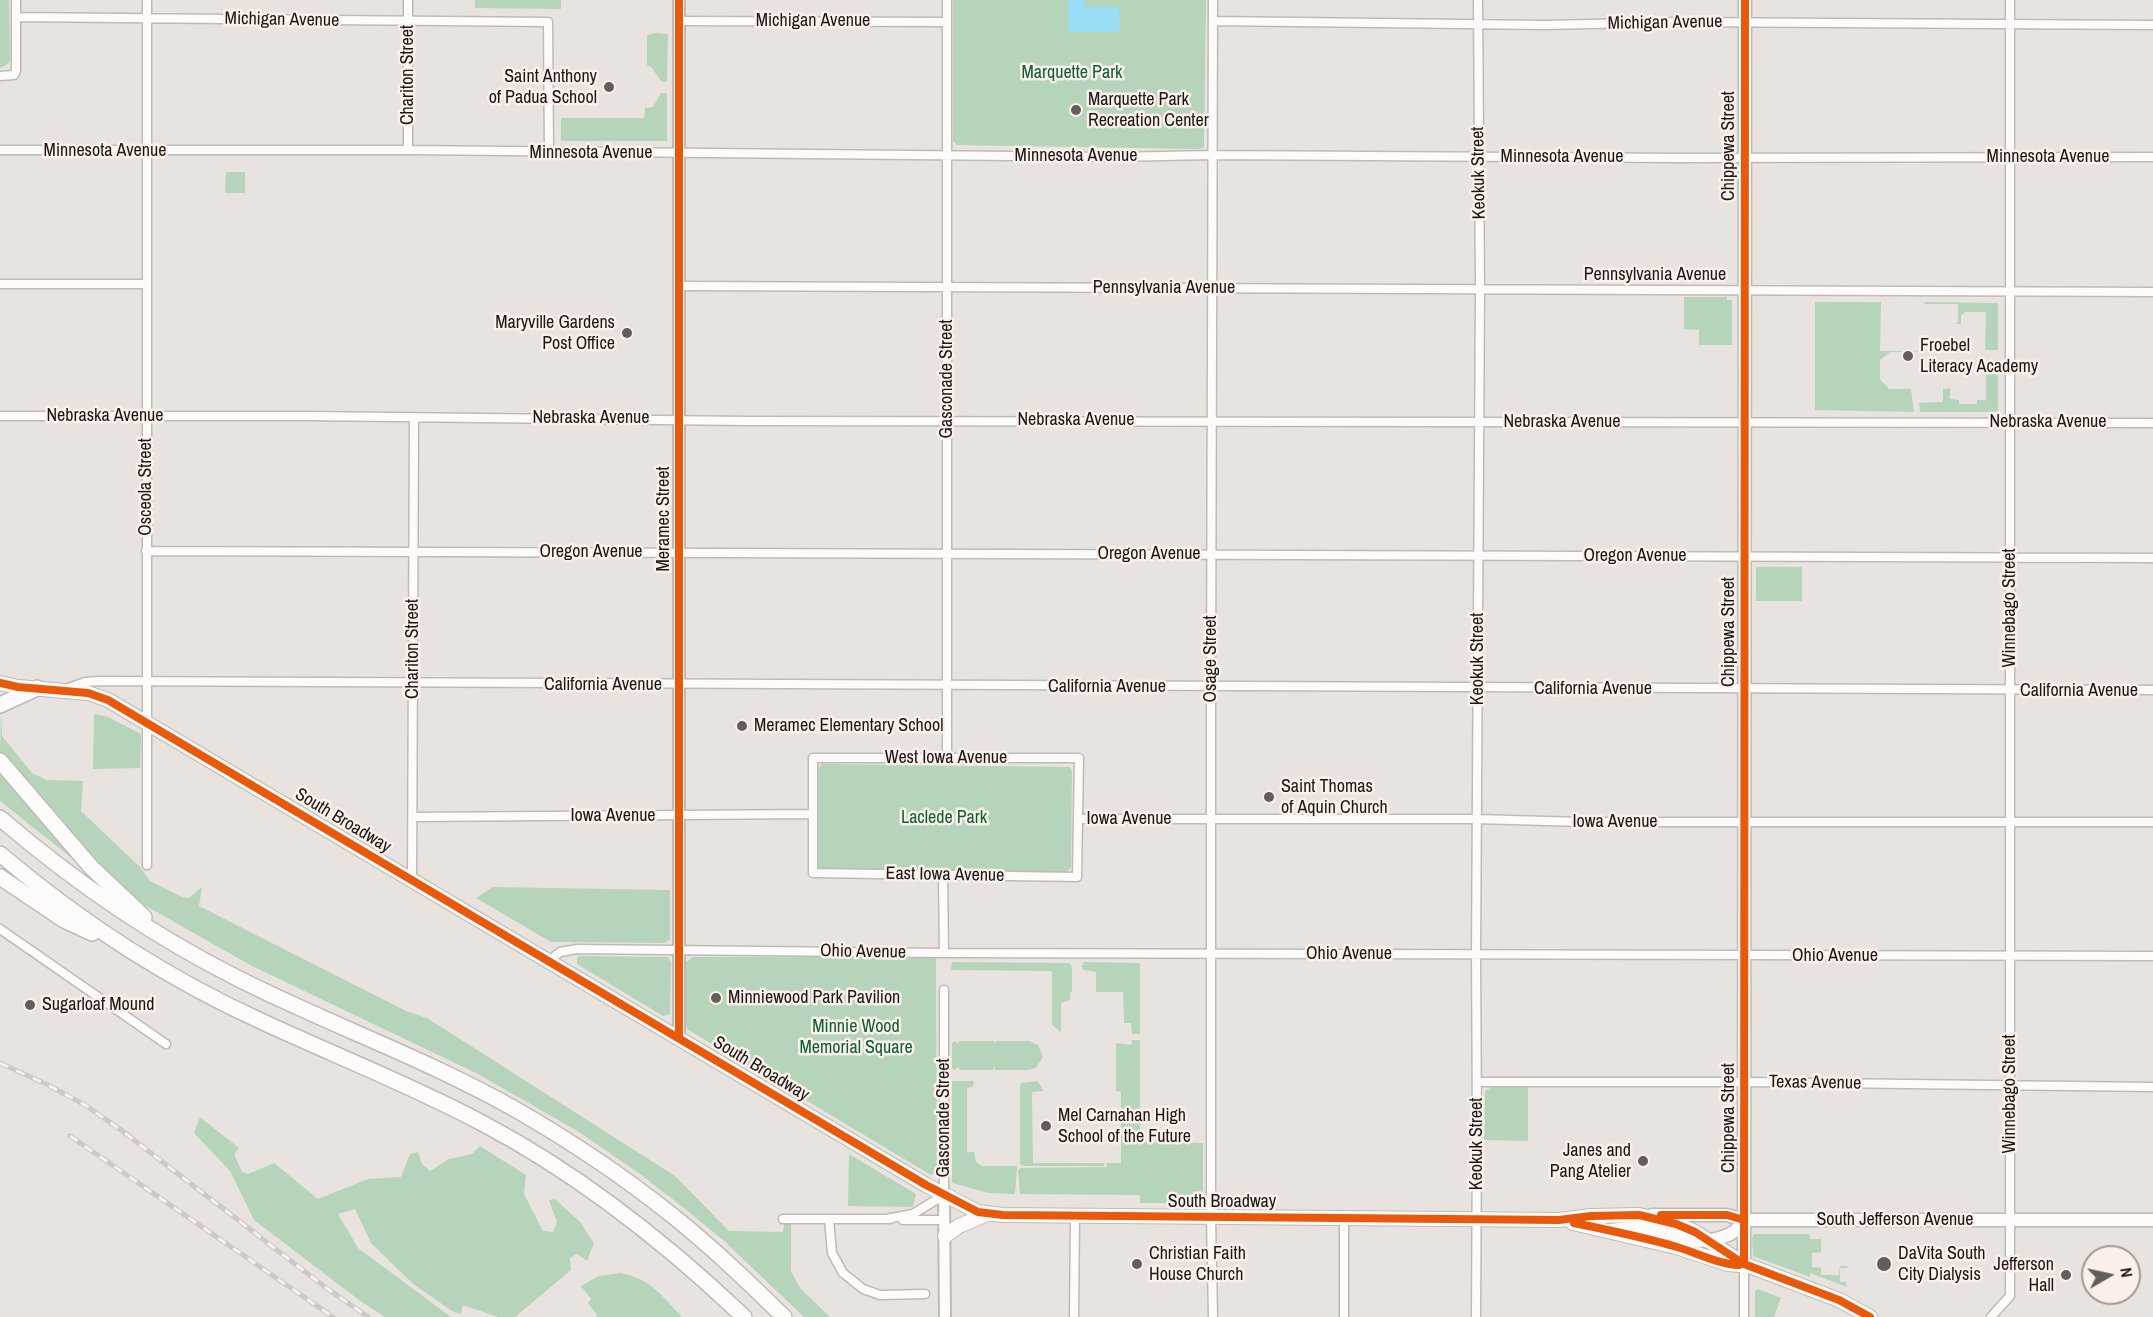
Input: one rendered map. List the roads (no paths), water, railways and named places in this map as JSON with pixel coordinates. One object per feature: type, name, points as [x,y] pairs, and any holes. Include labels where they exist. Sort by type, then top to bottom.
[{"type":"highway","points":[[0,705],[36,688]]},
{"type":"highway","points":[[0,761],[92,867],[170,941]]},
{"type":"highway","points":[[0,818],[87,886],[170,941],[228,974],[462,1081],[555,1132],[673,1216],[784,1317]]},
{"type":"highway","points":[[0,854],[67,907],[134,953]]},
{"type":"highway","points":[[0,877],[64,920],[134,953],[227,1005],[440,1101],[524,1147],[604,1199],[643,1228],[744,1317]]},
{"type":"main road","name":"Chippewa Street","points":[[1744,1264],[1745,0]]},
{"type":"main road","name":"South Broadway","points":[[0,683],[18,687],[88,693],[101,697],[944,1196],[970,1209],[987,1214],[1075,1216],[1559,1220],[1591,1216],[1639,1215],[1687,1228],[1744,1264],[1839,1300],[1870,1317]]},
{"type":"main road","name":"South Broadway","points":[[0,692],[18,687]]},
{"type":"main road","points":[[945,1236],[959,1226],[987,1214]]},
{"type":"main road","name":"South Jefferson Avenue","points":[[1639,1215],[1727,1215],[1744,1220],[2153,1220]]},
{"type":"main road","name":"South Broadway","points":[[1559,1220],[1612,1230],[1728,1264],[1744,1264]]},
{"type":"main road","points":[[1612,1230],[1644,1229],[1689,1241],[1709,1241],[1735,1232],[1744,1220]]},
{"type":"street","points":[[0,76],[14,75],[16,71],[16,0]]},
{"type":"street","name":"Osceola Street","points":[[147,0],[147,865]]},
{"type":"street","name":"Chariton Street","points":[[408,0],[408,150]]},
{"type":"street","name":"Meramec Street","points":[[679,0],[679,1038]]},
{"type":"street","name":"Gasconade Street","points":[[947,0],[947,758]]},
{"type":"street","name":"Osage Street","points":[[1213,0],[1211,421],[1213,1317]]},
{"type":"street","name":"Keokuk Street","points":[[1476,1317],[1480,289],[1478,0]]},
{"type":"street","name":"Winnebago Street","points":[[1991,1317],[2010,1296],[2010,0]]},
{"type":"street","name":"Michigan Avenue","points":[[16,17],[548,22],[549,153]]},
{"type":"street","name":"Michigan Avenue","points":[[680,21],[947,22]]},
{"type":"street","name":"Michigan Avenue","points":[[1213,21],[1545,25],[1745,22],[2153,25]]},
{"type":"street","name":"Minnesota Avenue","points":[[0,150],[408,150],[1123,157],[1213,154],[2153,157]]},
{"type":"street","points":[[0,284],[147,284]]},
{"type":"street","name":"Pennsylvania Avenue","points":[[679,286],[2153,292]]},
{"type":"street","name":"Nebraska Avenue","points":[[0,416],[2153,423]]},
{"type":"street","name":"Chariton Street","points":[[412,880],[414,418]]},
{"type":"street","name":"Oregon Avenue","points":[[146,551],[2153,558]]},
{"type":"street","name":"California Avenue","points":[[63,690],[86,682],[2153,690]]},
{"type":"street","name":"West Iowa Avenue","points":[[813,814],[813,758],[1079,758],[1078,819]]},
{"type":"street","name":"Iowa Avenue","points":[[413,817],[813,814]]},
{"type":"street","name":"East Iowa Avenue","points":[[813,814],[813,873],[1077,878],[1078,819]]},
{"type":"street","name":"Iowa Avenue","points":[[1078,819],[2153,822]]},
{"type":"street","points":[[944,875],[944,953]]},
{"type":"street","points":[[0,929],[166,1044]]},
{"type":"street","name":"Ohio Avenue","points":[[549,961],[556,955],[572,950],[679,949],[944,953],[2153,956]]},
{"type":"street","name":"Gasconade Street","points":[[944,990],[945,1317]]},
{"type":"street","name":"Texas Avenue","points":[[1477,1082],[1744,1082],[2153,1087]]},
{"type":"street","points":[[886,1219],[913,1214],[944,1196]]},
{"type":"street","points":[[1074,1317],[1075,1216]]},
{"type":"street","points":[[1344,1218],[1344,1317]]},
{"type":"street","points":[[783,1219],[944,1220]]},
{"type":"street","points":[[829,1219],[832,1253],[843,1273],[863,1289],[880,1295],[925,1294]]},
{"type":"street","name":"Chippewa Street","points":[[1744,1264],[1744,1317]]},
{"type":"water","points":[[1068,0],[1084,0],[1085,7],[1119,7],[1120,32],[1068,32]]},
{"type":"railway","points":[[0,1063],[85,1105],[368,1317]]},
{"type":"railway","points":[[70,1136],[333,1317]]},
{"type":"place","name":"Saint Anthony of Padua School","points":[[609,87]]},
{"type":"place","name":"Marquette Park Recreation Center","points":[[1076,110]]},
{"type":"place","name":"Maryville Gardens Post Office","points":[[627,333]]},
{"type":"place","name":"Froebel Literacy Academy","points":[[1908,356]]},
{"type":"place","name":"Meramec Elementary School","points":[[742,726]]},
{"type":"place","name":"Saint Thomas of Aquin Church","points":[[1269,797]]},
{"type":"place","name":"Minniewood Park Pavilion","points":[[716,998]]},
{"type":"place","name":"Sugarloaf Mound","points":[[30,1005]]},
{"type":"place","name":"Mel Carnahan High School of the Future","points":[[1046,1126]]},
{"type":"place","name":"Janes and Pang Atelier","points":[[1643,1161]]},
{"type":"place","name":"Christian Faith House Church","points":[[1137,1264]]},
{"type":"place","name":"DaVita South City Dialysis","points":[[1884,1264]]},
{"type":"place","name":"Jefferson Hall","points":[[2066,1275]]},
{"type":"park label","name":"Marquette Park","points":[[1072,73]]},
{"type":"park label","name":"Laclede Park","points":[[944,818]]},
{"type":"park label","name":"Minnie Wood Memorial Square","points":[[856,1037]]}]
